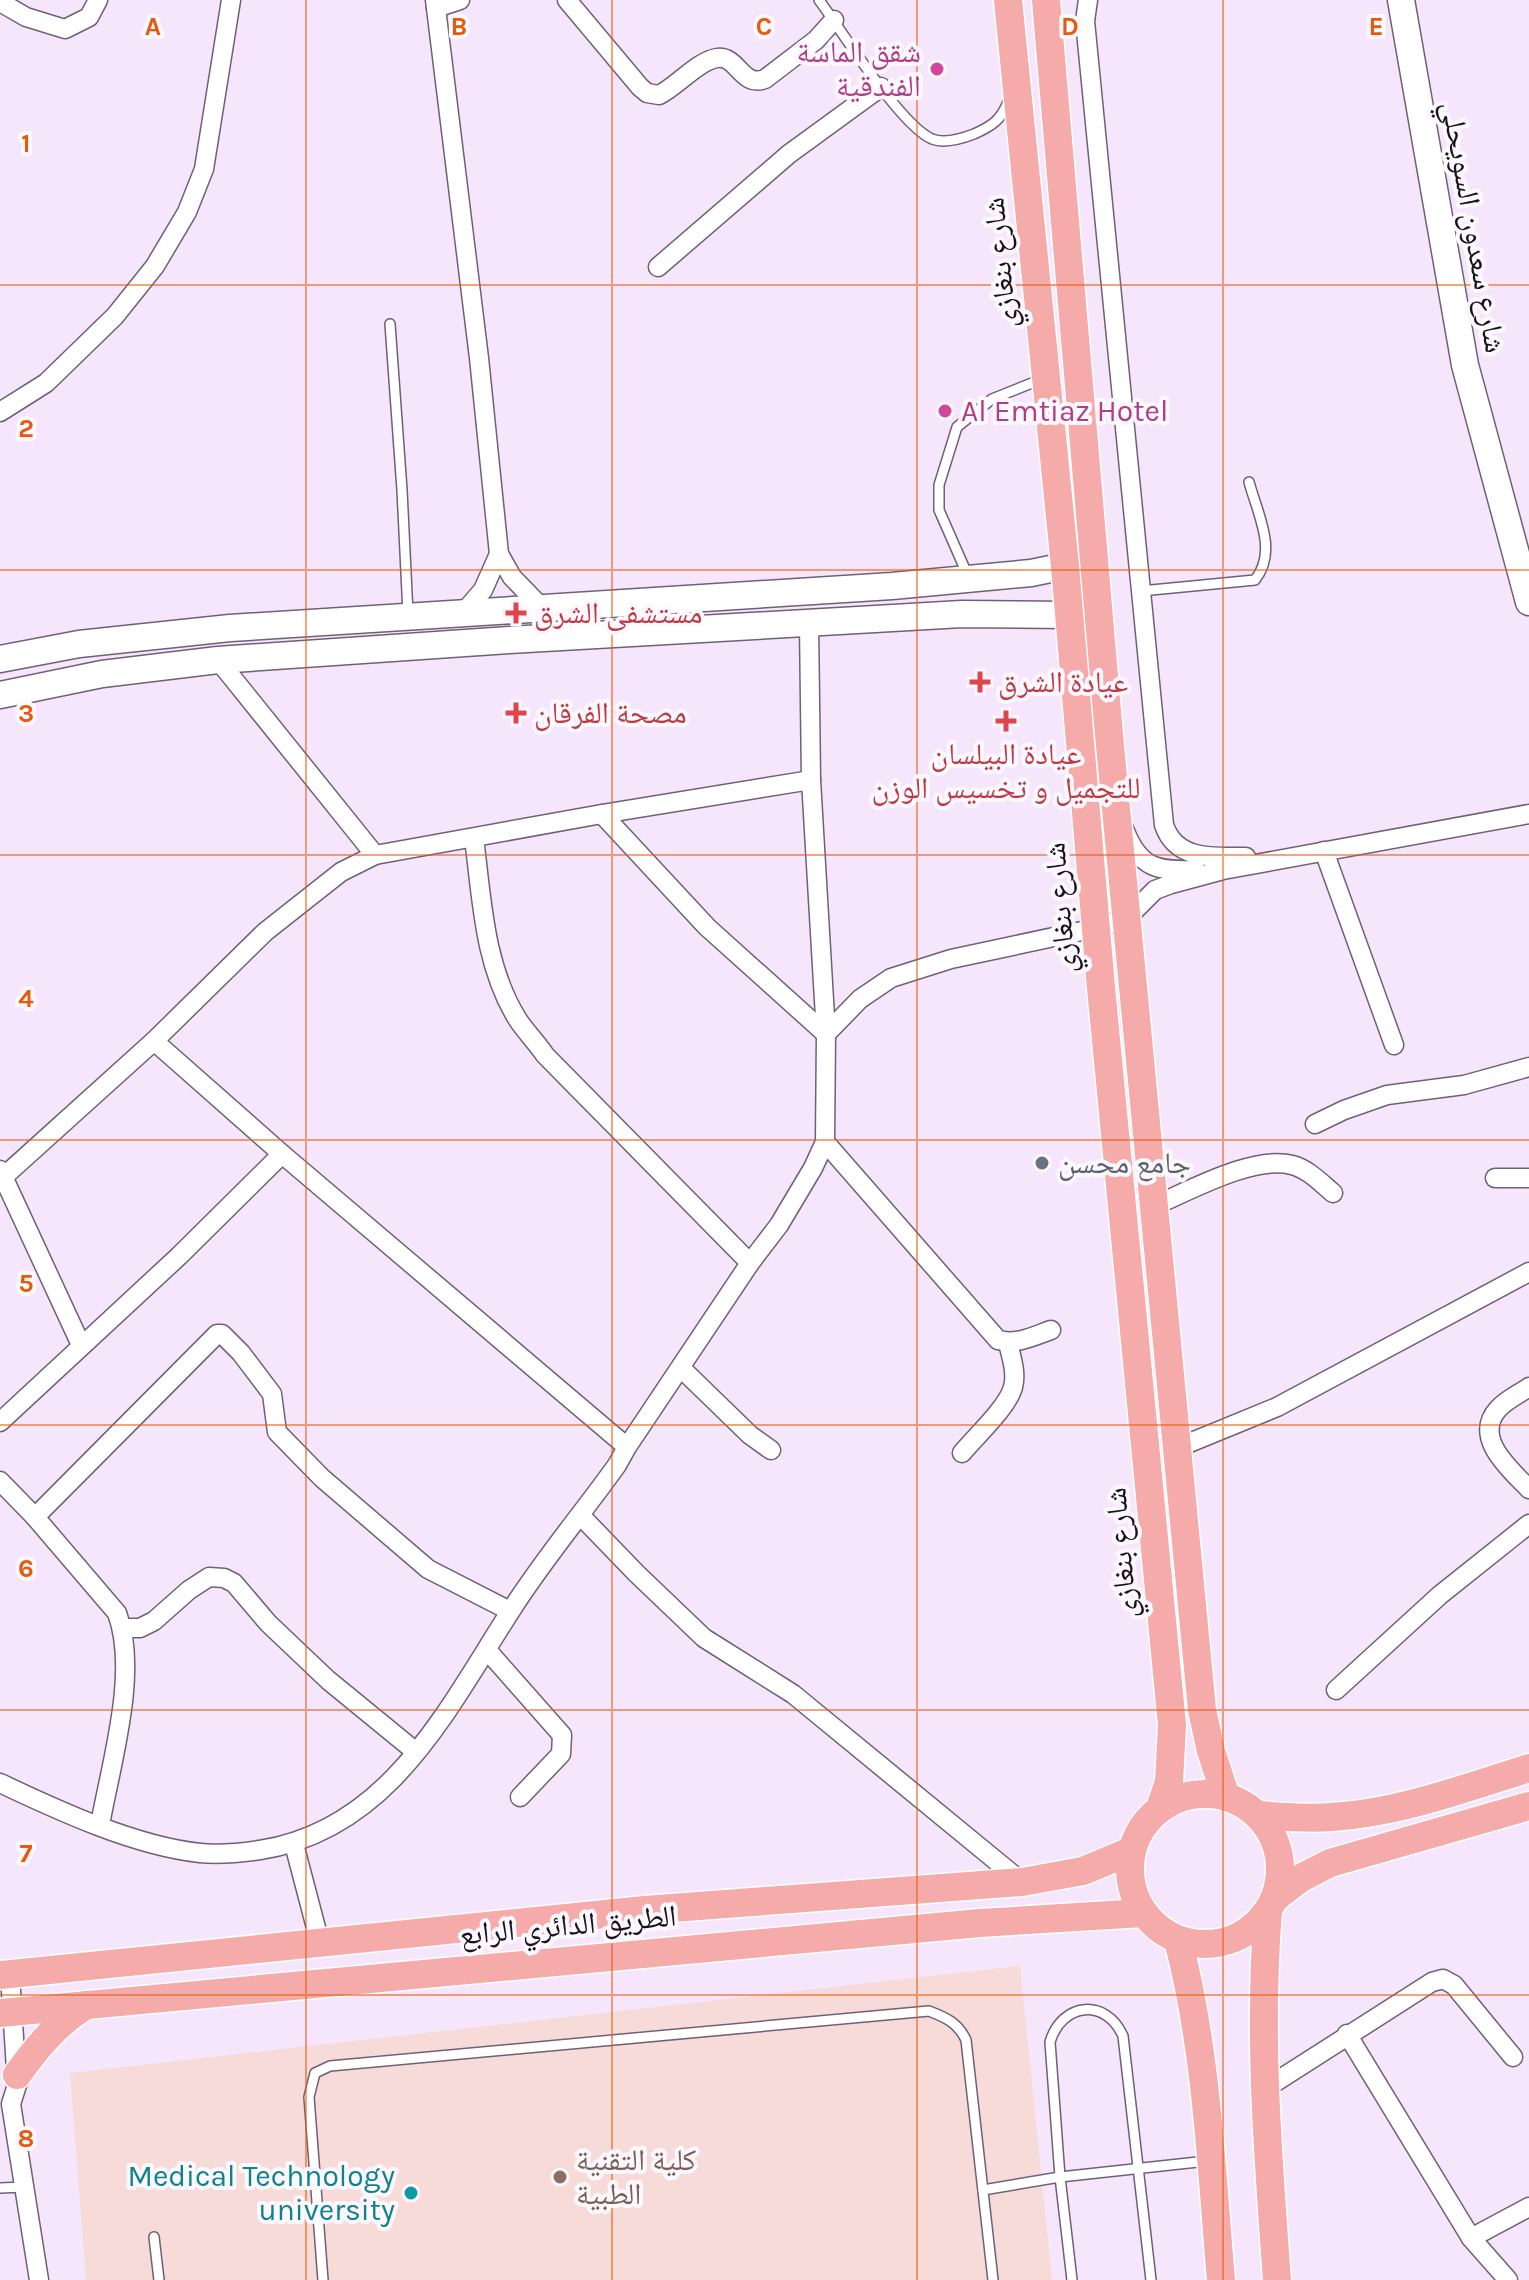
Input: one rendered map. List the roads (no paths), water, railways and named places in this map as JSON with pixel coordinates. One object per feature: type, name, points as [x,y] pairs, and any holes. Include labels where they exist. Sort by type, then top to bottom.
[{"type":"main road","name":"شارع بنغازي","points":[[1008,0],[1065,566],[1096,928],[1172,1725],[1169,1782],[1160,1808]]},
{"type":"main road","points":[[1046,0],[1127,918],[1202,1710],[1226,1797]]},
{"type":"main road","name":"شارع سعدون السويحلي","points":[[1401,0],[1465,365],[1529,602]]},
{"type":"main road","points":[[0,659],[42,650],[157,635],[464,612],[892,586],[1065,566]]},
{"type":"main road","points":[[979,578],[991,614]]},
{"type":"main road","points":[[0,695],[102,674],[218,660],[809,623],[991,614],[1069,615]]},
{"type":"main road","points":[[1258,1815],[1305,1819],[1402,1806],[1529,1768]]},
{"type":"main road","points":[[1277,2280],[1263,2090],[1262,1983],[1272,1904],[1280,1881],[1281,1863],[1277,1845],[1258,1815],[1226,1797],[1185,1796],[1160,1808],[1142,1827],[1131,1851],[1129,1864],[1132,1890],[1143,1913],[1153,1925],[1178,1940],[1214,1944],[1247,1932],[1272,1904],[1301,1878],[1330,1863],[1529,1806]]},
{"type":"main road","name":"الطريق الدائري الرابع","points":[[5,1975],[645,1910],[1022,1882],[1083,1871],[1131,1851]]},
{"type":"main road","name":"الطريق الدائري الرابع","points":[[6,2012],[965,1924],[1143,1913]]},
{"type":"main road","points":[[1178,1940],[1187,1973],[1202,2067],[1221,2280]]},
{"type":"main road","points":[[8,2081],[46,2037],[71,2014],[88,2004]]},
{"type":"street","points":[[0,2],[26,17],[65,29],[89,17],[98,0]]},
{"type":"street","points":[[2,407],[46,383],[115,316],[155,266],[187,212],[204,169],[231,0]]},
{"type":"street","points":[[460,0],[436,4],[479,358],[499,554],[512,577],[541,607]]},
{"type":"street","points":[[567,0],[640,87],[647,93],[659,95],[715,58],[727,59],[749,80],[758,82],[816,40],[834,20]]},
{"type":"street","points":[[1088,0],[1085,21],[1164,825],[1167,835],[1179,849],[1198,854],[1297,858]]},
{"type":"street","points":[[658,267],[789,154],[881,87]]},
{"type":"street","points":[[464,612],[483,590],[499,554]]},
{"type":"street","points":[[0,1783],[70,1815],[143,1841],[202,1854],[237,1853],[294,1844],[310,1837],[369,1802],[400,1773],[487,1650],[510,1611],[617,1465],[750,1263],[779,1225],[825,1142],[826,1034],[811,780],[809,623]]},
{"type":"street","points":[[218,660],[375,855]]},
{"type":"street","points":[[81,1345],[1,1176],[154,1041],[265,932],[341,872],[375,855],[811,780]]},
{"type":"street","points":[[602,814],[707,927],[826,1034]]},
{"type":"street","points":[[1118,814],[1131,846],[1139,858],[1153,867],[1223,870]]},
{"type":"street","points":[[826,1034],[860,999],[891,978],[951,959],[1096,928],[1127,918],[1155,890],[1223,870],[1529,814]]},
{"type":"street","points":[[474,838],[485,931],[494,967],[518,1020],[545,1055],[750,1263]]},
{"type":"street","points":[[1324,851],[1394,1045]]},
{"type":"street","points":[[154,1041],[627,1447]]},
{"type":"street","points":[[1315,1124],[1387,1095],[1464,1085],[1529,1067]]},
{"type":"street","points":[[825,1142],[998,1340],[1008,1343],[1051,1330]]},
{"type":"street","points":[[0,1422],[179,1256],[282,1154]]},
{"type":"street","points":[[1156,1205],[1232,1174],[1278,1163],[1293,1165],[1307,1172],[1333,1193]]},
{"type":"street","points":[[1495,1178],[1529,1178]]},
{"type":"street","points":[[1177,1448],[1277,1407],[1529,1272]]},
{"type":"street","points":[[35,1517],[217,1334],[222,1334],[241,1353],[272,1394],[277,1432],[322,1478],[428,1569],[510,1611]]},
{"type":"street","points":[[962,1453],[1007,1400],[1013,1387],[1014,1372],[1008,1343]]},
{"type":"street","points":[[681,1368],[750,1435],[771,1450]]},
{"type":"street","points":[[1529,1387],[1498,1408],[1491,1419],[1490,1435],[1491,1445],[1529,1489]]},
{"type":"street","points":[[0,1481],[117,1613],[123,1628],[126,1678],[100,1825]]},
{"type":"street","points":[[581,1516],[704,1638],[793,1694],[1022,1882]]},
{"type":"street","points":[[1336,1690],[1440,1595],[1529,1524]]},
{"type":"street","points":[[123,1628],[140,1628],[154,1621],[209,1577],[224,1578],[234,1583],[268,1623],[328,1680],[416,1752]]},
{"type":"street","points":[[487,1650],[562,1735],[561,1754],[520,1797]]},
{"type":"street","points":[[294,1844],[320,1943]]},
{"type":"street","points":[[5,1975],[8,2081],[17,2085],[11,2104],[39,2280]]},
{"type":"street","points":[[1263,2090],[1347,2034],[1432,1982],[1443,1979],[1454,1985],[1513,2057]]},
{"type":"street","points":[[1347,2034],[1471,2238],[1508,2280]]},
{"type":"street","points":[[1471,2238],[1529,2207]]},
{"type":"lane","points":[[819,0],[881,87],[911,123],[932,139],[948,141],[992,125],[1004,115],[1016,80]]},
{"type":"lane","points":[[390,324],[408,617]]},
{"type":"lane","points":[[979,578],[939,510],[939,485],[957,427],[992,399],[1045,378]]},
{"type":"lane","points":[[1141,591],[1255,580],[1264,568],[1267,546],[1249,482]]},
{"type":"lane","points":[[1072,2280],[1060,2177],[1050,2042],[1059,2023],[1076,2011],[1087,2010],[1113,2020],[1123,2036],[1151,2280]]},
{"type":"lane","points":[[323,2280],[309,2097],[315,2073],[330,2066],[929,2011],[961,2028],[966,2040],[993,2280]]},
{"type":"lane","points":[[983,2190],[1060,2177],[1210,2161]]},
{"type":"lane","points":[[0,2188],[25,2187]]},
{"type":"lane","points":[[154,2237],[159,2280]]},
{"type":"place","name":"شقق الماسة الفندقية","points":[[937,69]]},
{"type":"place","name":"Al Emtiaz Hotel","points":[[945,411]]},
{"type":"place","name":"مستشفى الشرق","points":[[516,613]]},
{"type":"place","name":"عيادة الشرق","points":[[980,682]]},
{"type":"place","name":"مصحة الفرقان","points":[[516,713]]},
{"type":"place","name":"عيادة البيلسان للتجميل و تخسيس الوزن","points":[[1006,721]]},
{"type":"place","name":"جامع محسن","points":[[1042,1163]]},
{"type":"place","name":"كلية التقنية الطبية","points":[[560,2177]]},
{"type":"place","name":"Medical Technology university","points":[[411,2193]]}]
